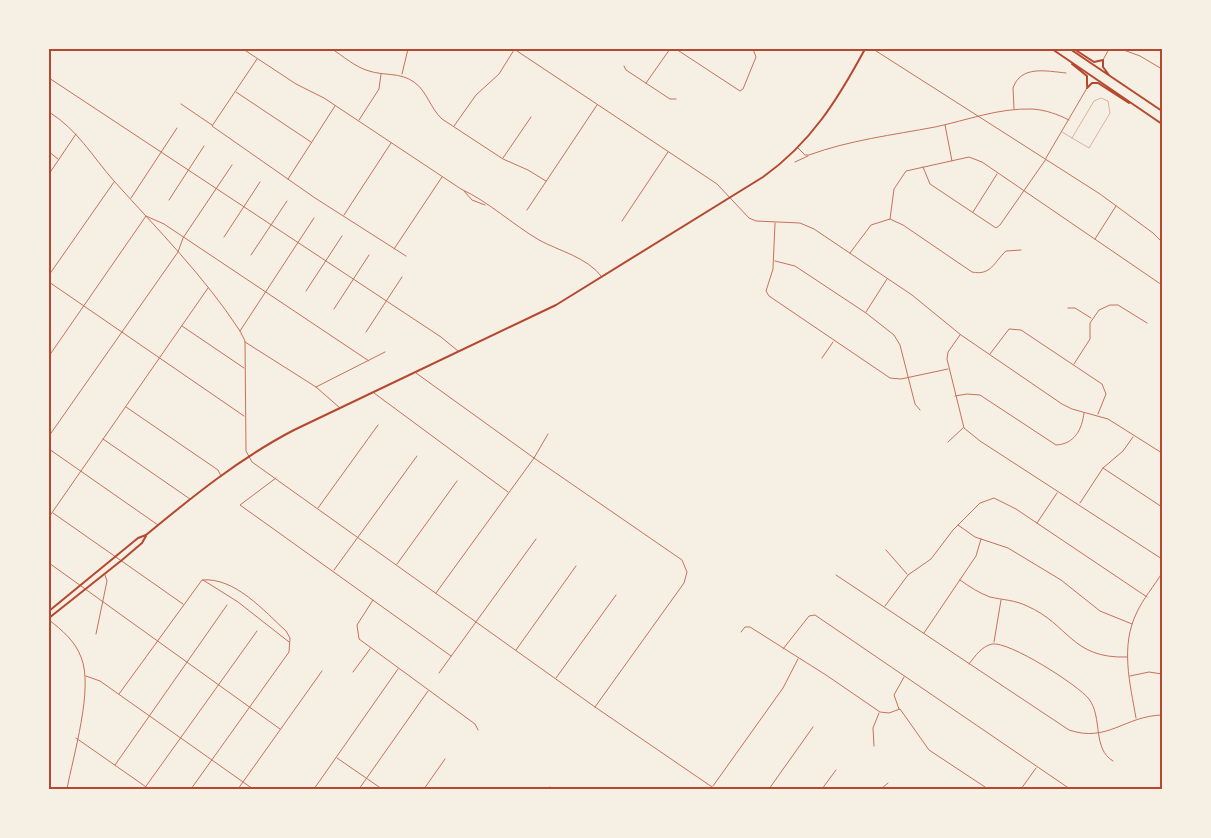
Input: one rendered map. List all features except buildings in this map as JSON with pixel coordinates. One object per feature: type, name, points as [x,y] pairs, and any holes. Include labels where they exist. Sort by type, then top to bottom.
[{"type":"main road","points":[[49,611],[138,538],[146,535],[190,499],[249,457],[283,436],[544,311],[602,277],[775,168],[798,148],[832,108],[865,49]]},
{"type":"main road","points":[[1052,49],[1162,124]]},
{"type":"main road","points":[[1070,49],[1162,111]]},
{"type":"main road","points":[[1074,49],[1094,62],[1103,60],[1103,67],[1109,75]]},
{"type":"main road","points":[[1066,59],[1087,76],[1087,88]]},
{"type":"main road","points":[[1087,88],[1092,83],[1098,83],[1140,109]]},
{"type":"main road","points":[[49,619],[142,543],[146,535]]},
{"type":"street","points":[[243,49],[391,142],[461,189],[472,200],[486,206],[538,239],[571,254],[602,277]]},
{"type":"street","points":[[332,49],[363,69],[381,74],[402,75],[419,86],[434,111],[454,126],[503,159],[528,170],[546,181]]},
{"type":"street","points":[[402,75],[408,49]]},
{"type":"street","points":[[454,126],[476,95],[499,74],[514,49],[717,184],[749,218],[756,222],[807,225],[920,301],[961,335],[1062,404],[1084,412],[1098,414],[1162,453]]},
{"type":"street","points":[[646,83],[670,49]]},
{"type":"street","points":[[676,49],[740,91],[743,89],[756,57],[756,52],[753,49]]},
{"type":"street","points":[[872,49],[1046,158],[1116,206],[1162,242]]},
{"type":"street","points":[[1103,60],[1109,49]]},
{"type":"street","points":[[1121,49],[1140,56],[1162,69]]},
{"type":"street","points":[[212,126],[257,59]]},
{"type":"street","points":[[624,66],[626,70],[670,99],[676,99]]},
{"type":"street","points":[[1014,110],[1013,88],[1024,74],[1031,70],[1066,72]]},
{"type":"street","points":[[359,121],[380,86],[381,74]]},
{"type":"street","points":[[49,78],[386,300],[451,344],[458,352]]},
{"type":"street","points":[[923,166],[930,184],[996,228],[1000,225],[1046,158],[1087,88]]},
{"type":"street","points":[[235,92],[311,142]]},
{"type":"street","points":[[180,104],[288,179],[406,256]]},
{"type":"street","points":[[527,210],[598,105]]},
{"type":"street","points":[[288,179],[335,106]]},
{"type":"street","points":[[795,162],[843,143],[1014,110],[1042,110],[1069,120]]},
{"type":"street","points":[[49,112],[67,123],[114,181],[208,288],[240,331],[245,341],[244,416],[246,451],[252,462],[595,707],[715,789]]},
{"type":"street","points":[[503,159],[531,117]]},
{"type":"street","points":[[945,124],[952,161]]},
{"type":"street","points":[[131,199],[177,128]]},
{"type":"street","points":[[49,174],[76,134]]},
{"type":"street","points":[[344,216],[391,142]]},
{"type":"street","points":[[169,200],[204,146]]},
{"type":"street","points":[[798,148],[805,155],[809,156]]},
{"type":"street","points":[[49,152],[59,159]]},
{"type":"street","points":[[622,221],[669,152]]},
{"type":"street","points":[[890,219],[897,183],[906,171],[969,157],[998,173],[1162,285]]},
{"type":"street","points":[[49,436],[178,252],[184,238],[232,165]]},
{"type":"street","points":[[973,212],[998,173]]},
{"type":"street","points":[[394,249],[442,176]]},
{"type":"street","points":[[49,275],[114,181]]},
{"type":"street","points":[[224,236],[260,182]]},
{"type":"street","points":[[461,189],[477,196],[486,206]]},
{"type":"street","points":[[251,255],[287,201]]},
{"type":"street","points":[[1095,239],[1116,206]]},
{"type":"street","points":[[146,216],[184,238],[369,361]]},
{"type":"street","points":[[49,356],[146,216]]},
{"type":"street","points":[[240,331],[314,218]]},
{"type":"street","points":[[850,253],[871,225],[890,219],[903,225],[972,272],[985,272],[995,266],[1006,250],[1021,250]]},
{"type":"street","points":[[775,223],[774,261],[766,294],[885,376],[895,380],[948,369]]},
{"type":"street","points":[[306,291],[342,236]]},
{"type":"street","points":[[334,309],[369,255]]},
{"type":"street","points":[[774,261],[795,266],[866,313],[894,335],[900,345],[915,404],[920,410]]},
{"type":"street","points":[[366,332],[402,277]]},
{"type":"street","points":[[866,313],[887,279]]},
{"type":"street","points":[[49,282],[244,416]]},
{"type":"street","points":[[49,518],[208,288]]},
{"type":"street","points":[[1074,364],[1090,339],[1092,318],[1100,310],[1115,305],[1124,307],[1147,323]]},
{"type":"street","points":[[1068,308],[1076,308],[1092,318]]},
{"type":"street","points":[[182,326],[244,368]]},
{"type":"street","points":[[990,355],[1007,330],[1015,328],[1098,381],[1105,389],[1106,394],[1098,414]]},
{"type":"street","points":[[961,335],[948,352],[948,369],[964,428],[980,441],[1057,492],[1079,504],[1162,559]]},
{"type":"street","points":[[245,341],[316,387],[340,408]]},
{"type":"street","points":[[822,358],[834,342]]},
{"type":"street","points":[[316,387],[385,352]]},
{"type":"street","points":[[415,372],[534,458],[677,555],[687,572],[684,584],[595,707]]},
{"type":"street","points":[[373,392],[508,492]]},
{"type":"street","points":[[955,396],[967,394],[980,396],[1056,444],[1063,444],[1075,437],[1080,430],[1084,412]]},
{"type":"street","points":[[126,407],[215,468],[222,476]]},
{"type":"street","points":[[318,508],[378,425]]},
{"type":"street","points":[[948,442],[964,428]]},
{"type":"street","points":[[436,593],[534,458],[548,434]]},
{"type":"street","points":[[1079,504],[1103,468],[1123,451],[1134,435]]},
{"type":"street","points":[[104,439],[190,499]]},
{"type":"street","points":[[49,449],[158,525]]},
{"type":"street","points":[[334,571],[416,456]]},
{"type":"street","points":[[1103,468],[1162,507]]},
{"type":"street","points":[[276,478],[240,505],[452,656]]},
{"type":"street","points":[[397,564],[457,481]]},
{"type":"street","points":[[1037,522],[1057,492]]},
{"type":"street","points":[[885,607],[908,575],[932,559],[958,525],[980,503],[989,498],[1008,503],[1147,597]]},
{"type":"street","points":[[52,512],[183,604]]},
{"type":"street","points":[[958,525],[969,535],[1008,548],[1061,580],[1100,611],[1132,624]]},
{"type":"street","points":[[439,673],[536,538]]},
{"type":"street","points":[[924,633],[976,556],[982,538]]},
{"type":"street","points":[[886,550],[908,575]]},
{"type":"street","points":[[49,563],[280,730]]},
{"type":"street","points":[[516,650],[576,566]]},
{"type":"street","points":[[96,634],[107,582],[104,574]]},
{"type":"street","points":[[1136,718],[1127,657],[1132,624],[1162,574]]},
{"type":"street","points":[[836,575],[1069,730],[1081,734],[1099,734],[1136,718],[1162,715]]},
{"type":"street","points":[[119,694],[202,580]]},
{"type":"street","points":[[191,789],[290,649],[290,638],[286,631],[243,594],[224,583],[202,580]]},
{"type":"street","points":[[202,580],[238,602],[290,642]]},
{"type":"street","points":[[960,580],[980,593],[1018,602],[1035,610],[1068,637],[1094,653],[1104,657],[1127,657]]},
{"type":"street","points":[[556,678],[616,595]]},
{"type":"street","points":[[994,644],[1001,599]]},
{"type":"street","points":[[373,600],[360,619],[357,631],[359,639],[475,724],[478,730]]},
{"type":"street","points":[[115,765],[227,605]]},
{"type":"street","points":[[783,649],[809,616],[815,615],[1070,789]]},
{"type":"street","points":[[49,619],[66,633],[75,645],[83,663],[85,676],[86,690],[68,789]]},
{"type":"street","points":[[741,632],[745,627],[750,627],[880,712],[889,714],[900,709]]},
{"type":"street","points":[[144,789],[257,631]]},
{"type":"street","points":[[970,664],[979,651],[994,644],[1031,658],[1083,692],[1095,710],[1104,752],[1114,761]]},
{"type":"street","points":[[354,672],[370,648]]},
{"type":"street","points":[[712,787],[783,688],[799,658]]},
{"type":"street","points":[[314,789],[399,668]]},
{"type":"street","points":[[238,789],[322,671]]},
{"type":"street","points":[[1130,676],[1149,672],[1162,674]]},
{"type":"street","points":[[85,676],[96,679],[119,694],[253,789]]},
{"type":"street","points":[[904,676],[894,695],[900,709],[929,750],[988,789]]},
{"type":"street","points":[[359,789],[429,690]]},
{"type":"street","points":[[874,746],[874,728],[880,712]]},
{"type":"street","points":[[769,789],[812,727]]},
{"type":"street","points":[[76,738],[149,789]]},
{"type":"street","points":[[336,758],[382,789]]},
{"type":"street","points":[[424,789],[445,759]]},
{"type":"street","points":[[1021,789],[1037,767]]},
{"type":"street","points":[[822,789],[836,770]]},
{"type":"street","points":[[882,789],[888,783]]},
{"type":"lane","points":[[1062,132],[1072,138],[1089,148],[1110,113],[1108,101],[1102,98],[1094,101],[1072,138]]}]
